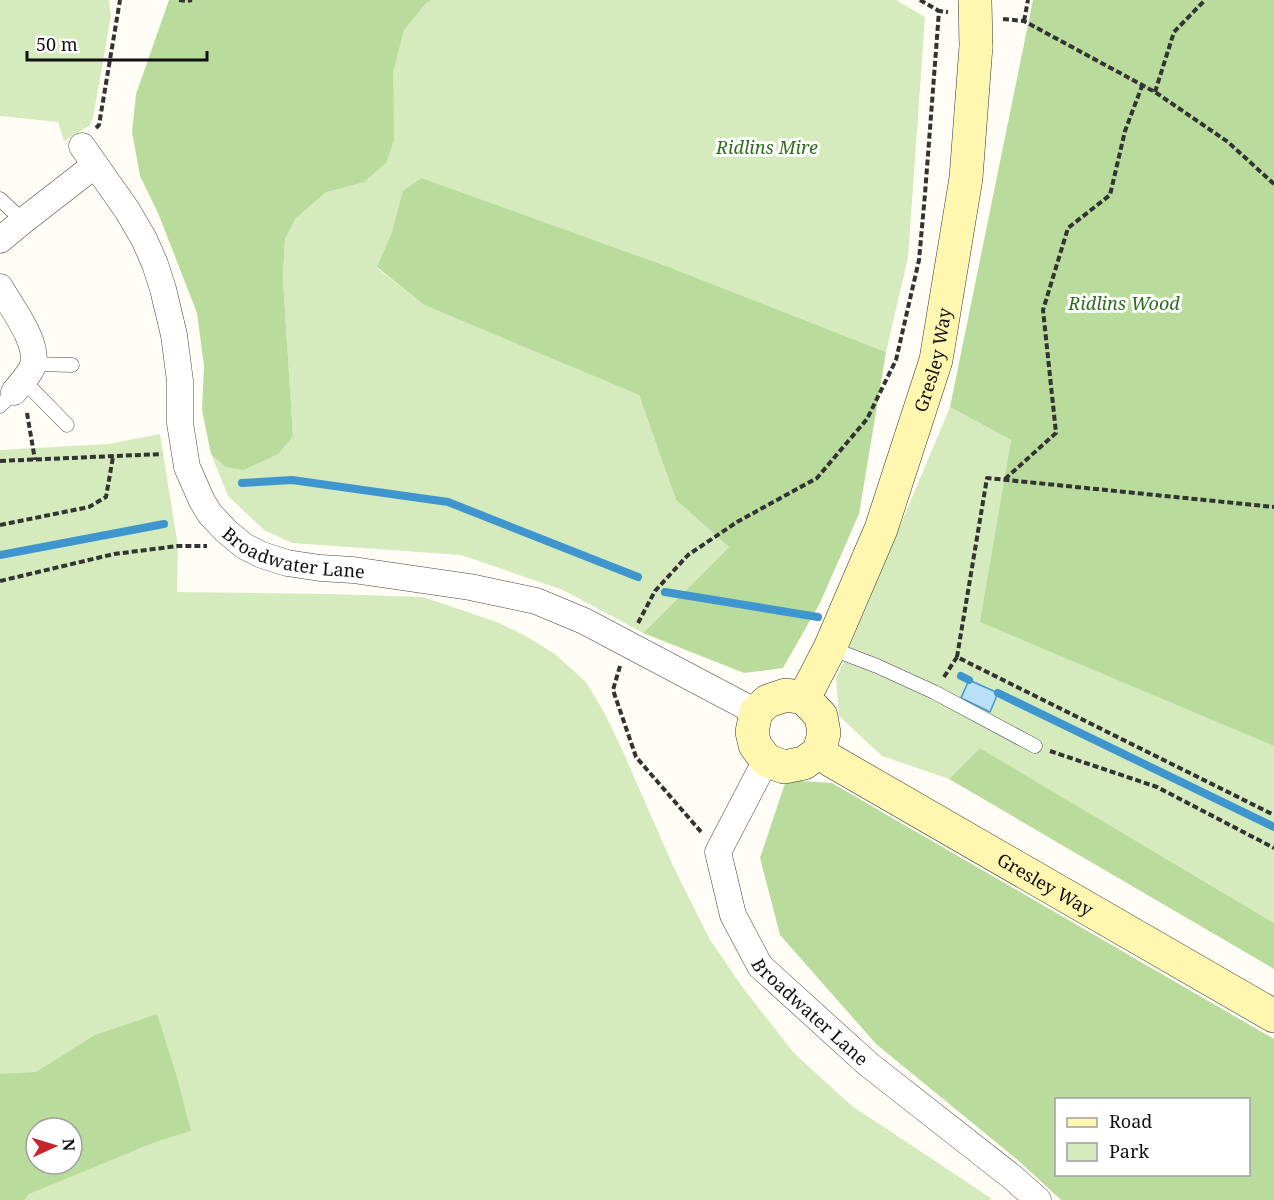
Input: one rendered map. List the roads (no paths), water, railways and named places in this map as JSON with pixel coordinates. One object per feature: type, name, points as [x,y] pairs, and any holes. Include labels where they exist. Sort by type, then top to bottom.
[{"type":"street","name":"Gresley Way","points":[[804,698],[831,648],[880,529],[936,360],[966,178],[976,46],[962,6]]},
{"type":"street","name":"Broadwater Lane","points":[[23,221],[88,155],[127,210],[144,239],[163,289],[174,335],[180,381],[180,423],[187,467],[210,514],[244,546],[287,563],[470,587],[536,601],[584,621],[756,712]]},
{"type":"street","points":[[0,240],[23,221]]},
{"type":"street","points":[[0,288],[25,330],[34,353],[18,385]]},
{"type":"street","points":[[786,695],[804,698],[821,716],[824,733],[819,752],[804,763],[784,767],[766,760],[755,745],[752,732],[756,712],[768,702],[786,695]]},
{"type":"street","name":"Gresley Way","points":[[819,752],[1274,1016]]},
{"type":"street","name":"Broadwater Lane","points":[[766,760],[718,852],[733,915],[760,966],[868,1064],[1038,1200]]},
{"type":"lane","points":[[0,199],[23,221]]},
{"type":"lane","points":[[67,425],[18,385],[72,364]]},
{"type":"lane","points":[[831,648],[934,692],[1035,746]]},
{"type":"water","points":[[969,680],[998,693],[990,712],[961,698]]},
{"type":"waterway","points":[[242,483],[292,480],[448,502],[638,577]]},
{"type":"waterway","points":[[0,555],[164,524]]},
{"type":"waterway","points":[[665,592],[818,617]]},
{"type":"waterway","points":[[961,676],[969,680]]},
{"type":"waterway","points":[[998,693],[1274,827]]},
{"type":"park label","name":"Ridlins Mire","points":[[767,147]]},
{"type":"park label","name":"Ridlins Wood","points":[[1124,303]]}]
